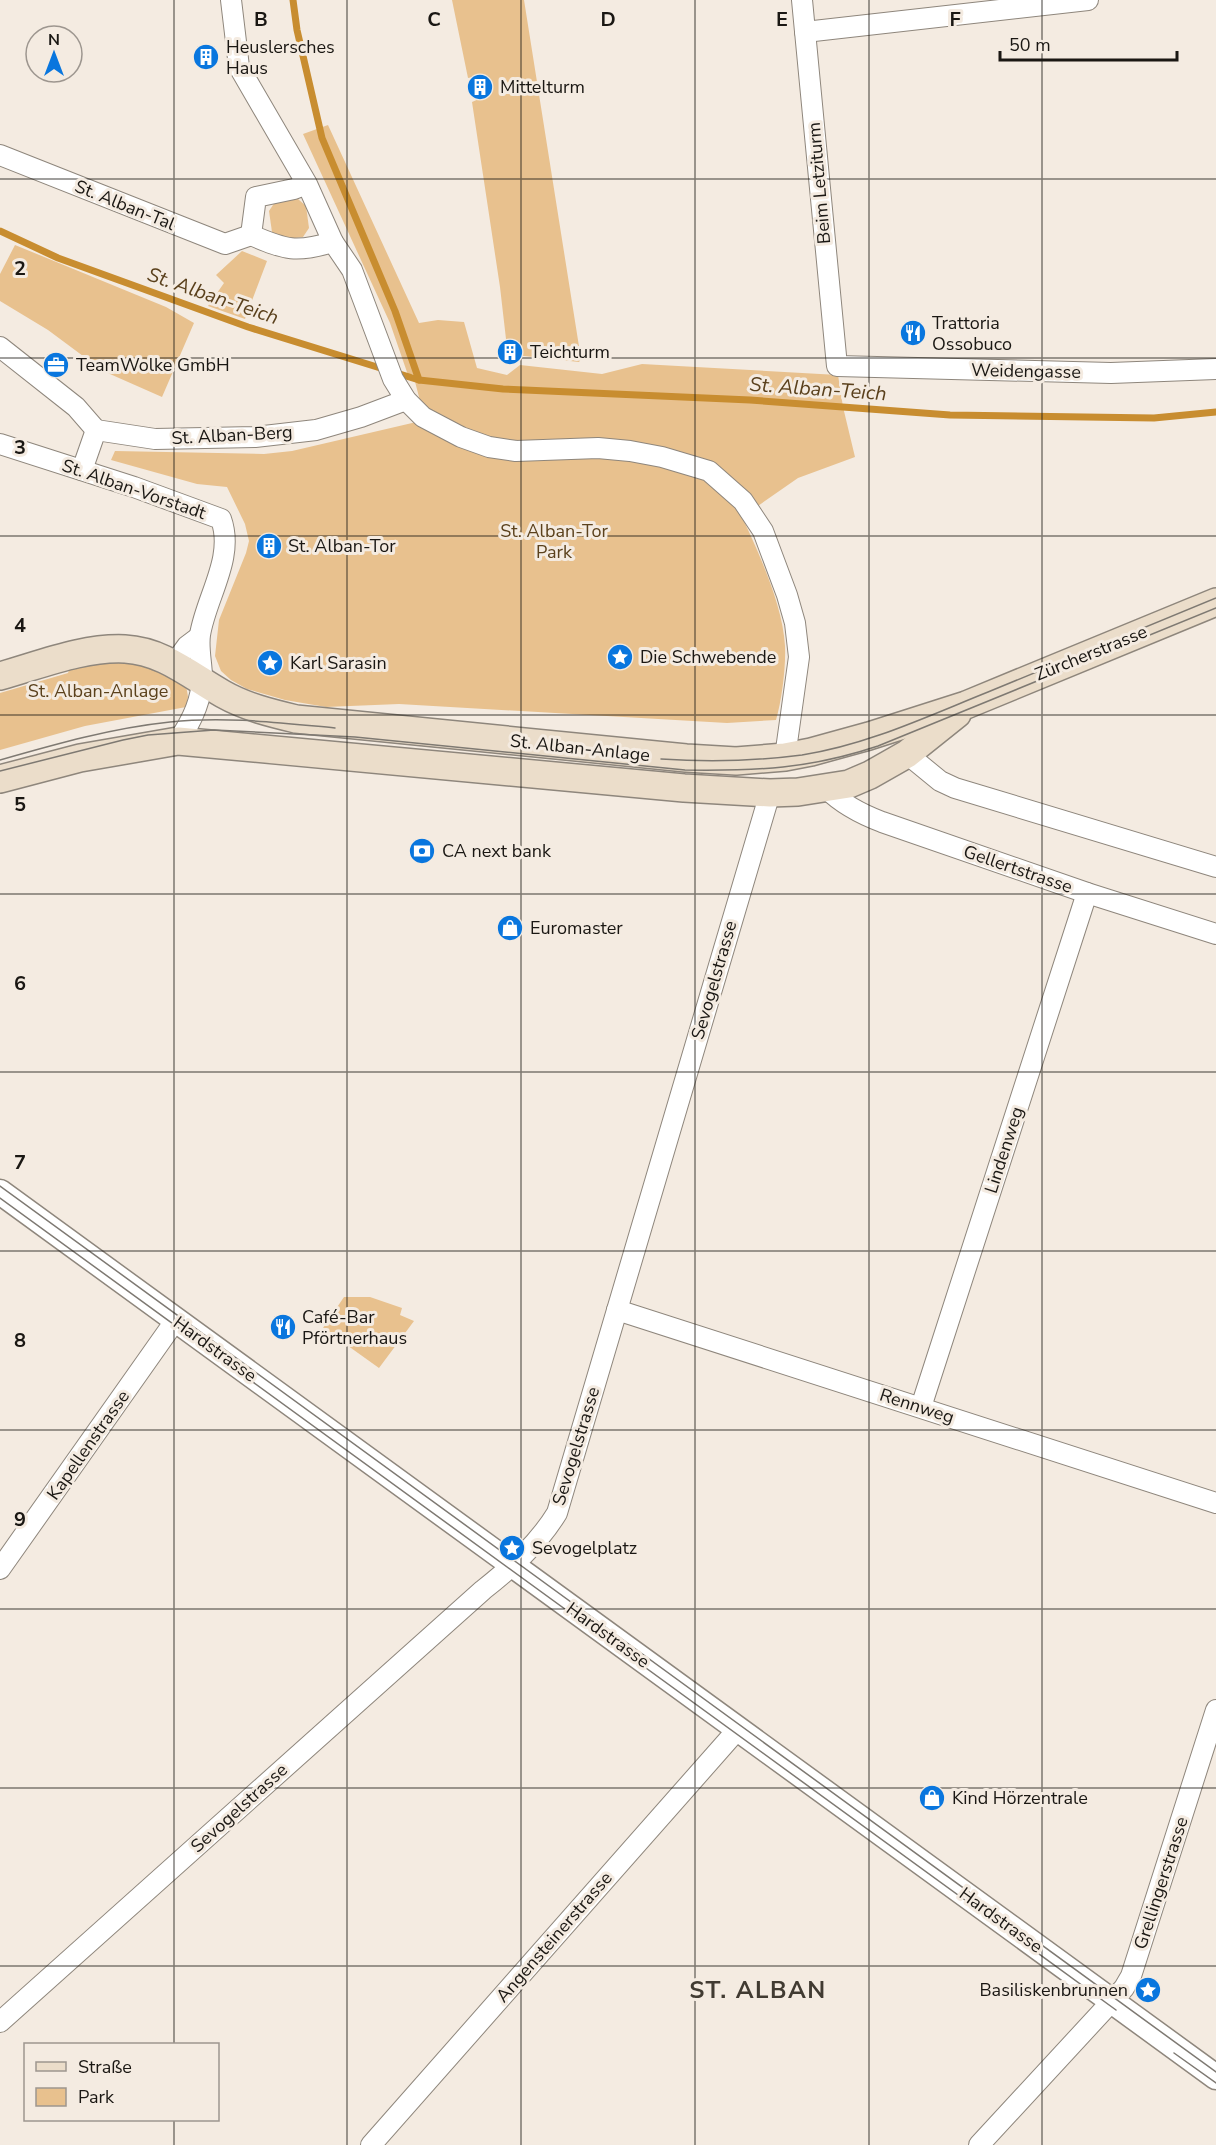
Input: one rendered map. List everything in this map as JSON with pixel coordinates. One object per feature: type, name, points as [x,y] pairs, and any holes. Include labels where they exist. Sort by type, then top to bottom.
[{"type":"main road","name":"Zürcherstrasse","points":[[785,757],[838,745],[966,705],[1216,602]]},
{"type":"main road","name":"St. Alban-Anlage","points":[[0,676],[90,651],[109,649],[143,651],[157,655],[222,694],[250,707],[296,719],[686,758],[736,761],[785,757]]},
{"type":"main road","name":"Zürcherstrasse","points":[[770,793],[827,789],[870,775],[907,754],[966,705]]},
{"type":"main road","points":[[869,736],[889,742],[907,754]]},
{"type":"main road","name":"St. Alban-Anlage","points":[[0,779],[80,758],[178,741],[684,788],[770,793]]},
{"type":"main road","points":[[827,789],[828,769],[838,745]]},
{"type":"main road","points":[[770,793],[785,757],[827,789]]},
{"type":"street","points":[[231,0],[239,67],[307,184],[333,242],[352,270],[393,380],[406,400],[423,417],[461,437],[489,447],[516,451],[598,448],[662,457],[709,471],[743,501],[763,531],[795,623],[799,657],[785,757]]},
{"type":"street","name":"Beim Letziturm","points":[[802,0],[837,366]]},
{"type":"street","points":[[805,32],[1088,0]]},
{"type":"street","name":"St. Alban-Tal","points":[[0,155],[225,244],[251,235]]},
{"type":"street","points":[[307,184],[256,197],[251,235],[278,246],[307,250],[333,242]]},
{"type":"street","points":[[0,347],[76,407],[96,430],[82,470]]},
{"type":"street","name":"Weidengasse","points":[[837,366],[1111,373],[1216,369]]},
{"type":"street","name":"St. Alban-Berg","points":[[96,430],[155,439],[255,437],[315,430],[361,417],[406,400]]},
{"type":"street","name":"St. Alban-Vorstadt","points":[[0,444],[221,519],[225,531],[224,555],[199,637],[202,680],[191,720],[178,741]]},
{"type":"street","name":"St. Alban-Vorstadt","points":[[174,664],[187,646],[199,637]]},
{"type":"street","points":[[907,754],[940,781],[955,788],[1216,867]]},
{"type":"street","name":"Gellertstrasse","points":[[827,789],[836,798],[861,814],[1087,893],[1216,934]]},
{"type":"street","name":"Sevogelstrasse","points":[[0,2022],[483,1590],[514,1565],[557,1513],[770,793]]},
{"type":"street","name":"Lindenweg","points":[[921,1407],[1087,893]]},
{"type":"street","name":"Hardstrasse","points":[[0,1192],[1216,2077]]},
{"type":"street","name":"Rennweg","points":[[617,1310],[1216,1503]]},
{"type":"street","name":"Kapellenstrasse","points":[[0,1569],[176,1321]]},
{"type":"street","name":"Grellingerstrasse","points":[[979,2145],[1124,1989],[1131,1976],[1216,1710]]},
{"type":"street","name":"Angensteinerstrasse","points":[[371,2145],[738,1729]]},
{"type":"green space","points":[[452,0],[524,0],[581,359],[579,362],[515,355],[517,351],[515,344],[506,339],[472,102],[488,95],[490,84],[480,77],[468,78]]},
{"type":"green space","name":"St. Alban-Tor Park","points":[[328,125],[419,323],[438,320],[464,322],[477,368],[507,375],[520,365],[602,374],[642,364],[838,375],[855,457],[798,478],[742,517],[769,580],[783,630],[784,673],[776,720],[727,723],[399,704],[326,707],[285,700],[247,689],[221,671],[215,656],[219,620],[246,553],[249,541],[245,524],[227,487],[197,484],[111,460],[115,451],[264,454],[292,451],[425,420],[413,374],[408,375],[390,323],[303,134]]},
{"type":"green space","points":[[298,199],[306,206],[309,228],[303,237],[280,240],[272,232],[269,211],[275,202]]},
{"type":"green space","points":[[15,245],[166,307],[194,323],[162,397],[85,363],[83,356],[48,330],[0,301],[0,274]]},
{"type":"green space","points":[[242,251],[267,261],[245,319],[208,306],[224,283],[216,275]]},
{"type":"green space","name":"St. Alban-Anlage","points":[[95,659],[146,663],[186,685],[188,697],[186,707],[85,726],[0,750],[0,693],[68,673],[71,665]]},
{"type":"green space","points":[[344,1297],[370,1297],[402,1308],[400,1315],[414,1321],[379,1368],[323,1328]]},
{"type":"waterway","name":"St. Alban-Teich","points":[[293,0],[297,30],[322,138],[395,311],[419,380],[503,389],[750,400],[950,415],[1154,418],[1216,412]]},
{"type":"waterway","name":"St. Alban-Teich","points":[[0,231],[58,258],[248,327],[419,380]]},
{"type":"tram line","points":[[661,759],[714,761],[767,759],[802,755],[850,744],[920,720],[1216,598]]},
{"type":"tram line","points":[[0,771],[148,735],[214,730],[355,737],[685,770],[760,769],[806,764],[878,746],[1216,608]]},
{"type":"tram line","points":[[0,760],[105,732],[170,722],[232,720],[335,728]]},
{"type":"tram line","points":[[0,1186],[1216,2072]]},
{"type":"tram line","points":[[0,1198],[1116,2010]]},
{"type":"tram line","points":[[1174,2053],[1216,2083]]},
{"type":"place","name":"Heuslersches Haus","points":[[206,57]]},
{"type":"place","name":"Mittelturm","points":[[480,87]]},
{"type":"place","name":"Trattoria Ossobuco","points":[[913,333]]},
{"type":"place","name":"Teichturm","points":[[510,352]]},
{"type":"place","name":"TeamWolke GmbH","points":[[56,365]]},
{"type":"place","name":"St. Alban-Tor","points":[[269,546]]},
{"type":"place","name":"Die Schwebende","points":[[620,657]]},
{"type":"place","name":"Karl Sarasin","points":[[270,663]]},
{"type":"place","name":"CA next bank","points":[[422,851]]},
{"type":"place","name":"Euromaster","points":[[510,928]]},
{"type":"place","name":"Café-Bar Pförtnerhaus","points":[[283,1327]]},
{"type":"place","name":"Sevogelplatz","points":[[512,1548]]},
{"type":"place","name":"Kind Hörzentrale","points":[[932,1798]]},
{"type":"place","name":"Basiliskenbrunnen","points":[[1148,1990]]},
{"type":"district","name":"ST. ALBAN","points":[[758,1990]]}]
